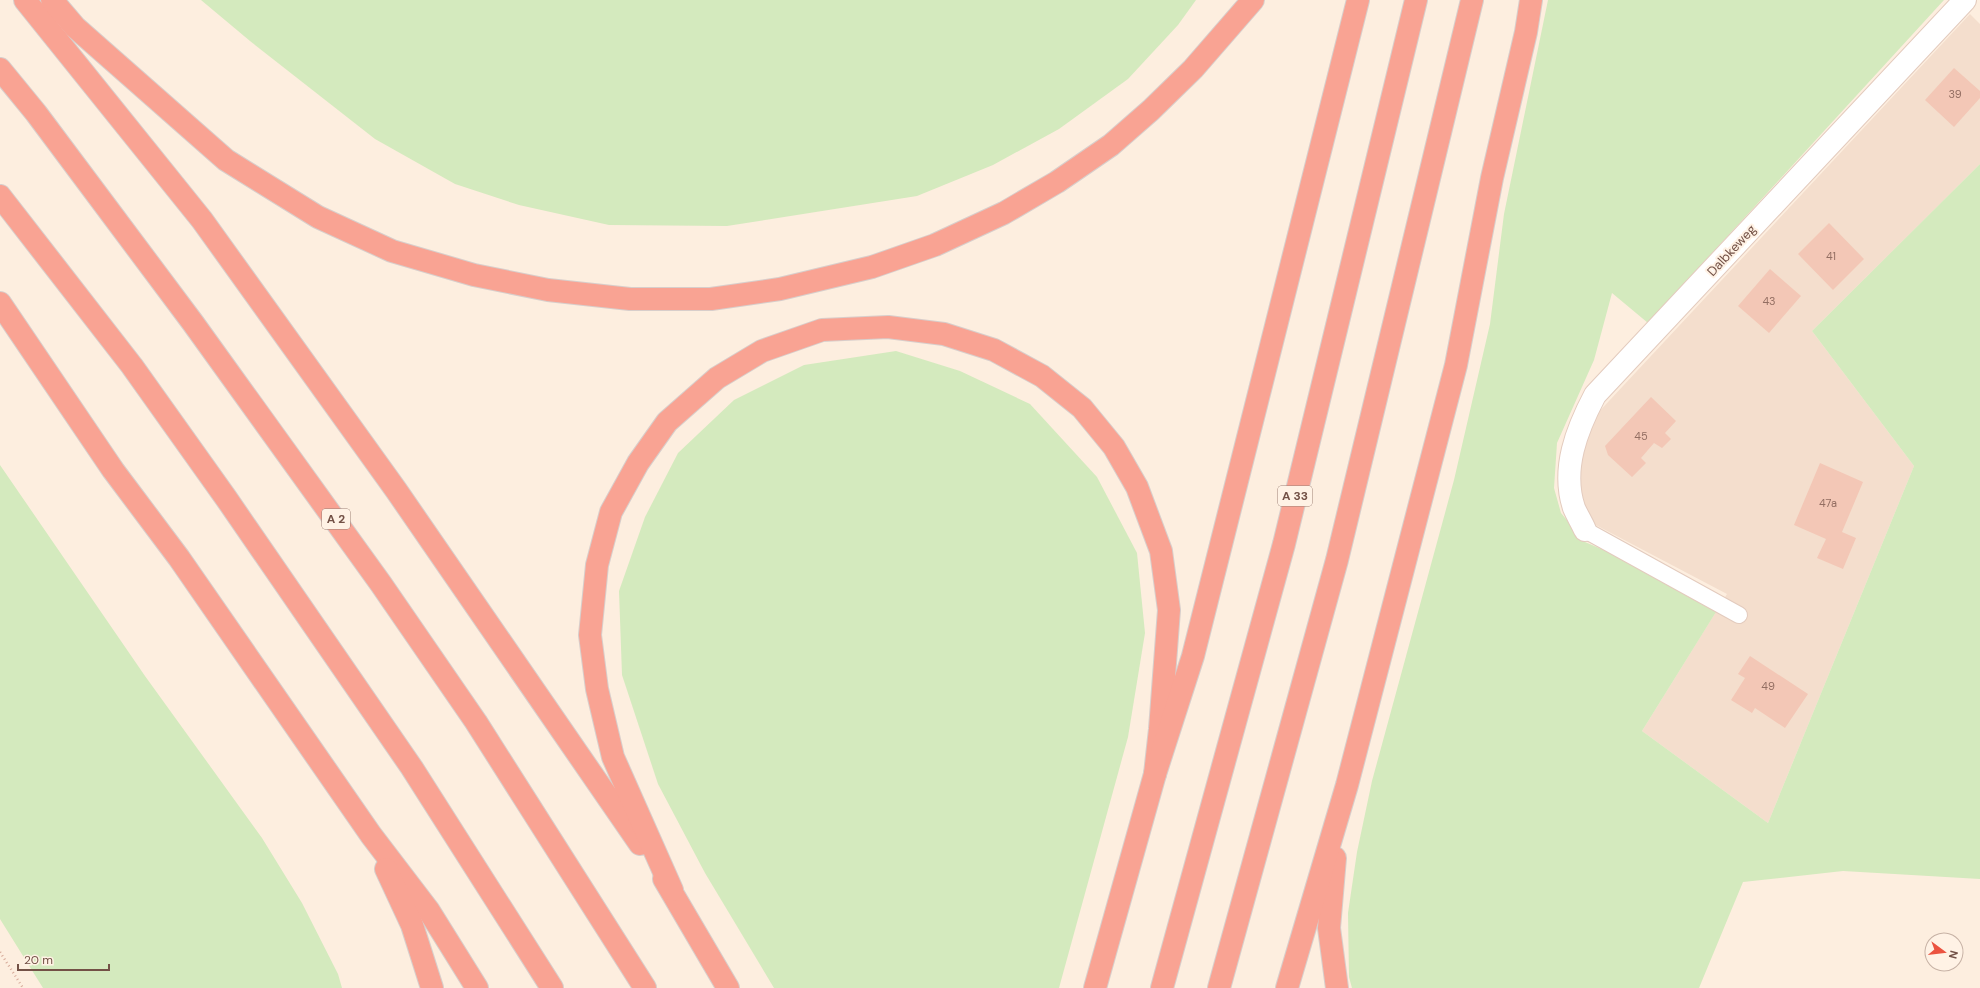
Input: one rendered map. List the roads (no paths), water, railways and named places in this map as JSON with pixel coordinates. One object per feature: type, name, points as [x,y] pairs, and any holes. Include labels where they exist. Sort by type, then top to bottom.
[{"type":"highway","points":[[25,0],[202,220],[396,490],[672,890],[728,988]]},
{"type":"highway","points":[[52,0],[76,27],[226,160],[318,217],[392,251],[474,275],[548,290],[630,299],[711,299],[780,289],[872,267],[935,245],[1004,212],[1057,182],[1111,145],[1151,110],[1193,69],[1253,0]]},
{"type":"highway","points":[[1095,988],[1155,774],[1193,656],[1358,0]]},
{"type":"highway","name":"A 33","points":[[1162,988],[1284,544],[1416,0]]},
{"type":"highway","points":[[1219,988],[1337,560],[1472,0]]},
{"type":"highway","points":[[1287,988],[1347,785],[1456,365],[1492,178],[1526,32],[1531,0]]},
{"type":"highway","name":"A 2","points":[[0,69],[36,113],[193,323],[382,584],[476,722],[645,988]]},
{"type":"highway","points":[[0,196],[132,366],[226,498],[412,768],[552,988]]},
{"type":"highway","points":[[0,303],[113,470],[179,558],[370,835],[429,911],[477,988]]},
{"type":"highway","points":[[672,890],[614,756],[597,690],[590,635],[597,565],[611,512],[638,463],[667,422],[717,378],[762,352],[822,330],[888,327],[944,334],[994,350],[1042,376],[1082,408],[1114,447],[1137,487],[1161,551],[1169,610],[1155,774]]},
{"type":"highway","points":[[1337,988],[1329,928],[1335,860],[1347,785]]},
{"type":"highway","points":[[370,835],[412,926],[432,988]]},
{"type":"street","name":"Dalbkeweg","points":[[1585,530],[1574,508],[1569,487],[1570,460],[1583,418],[1595,395],[1965,0]]},
{"type":"street","points":[[1971,0],[1980,10]]},
{"type":"lane","points":[[1585,530],[1739,615]]}]
